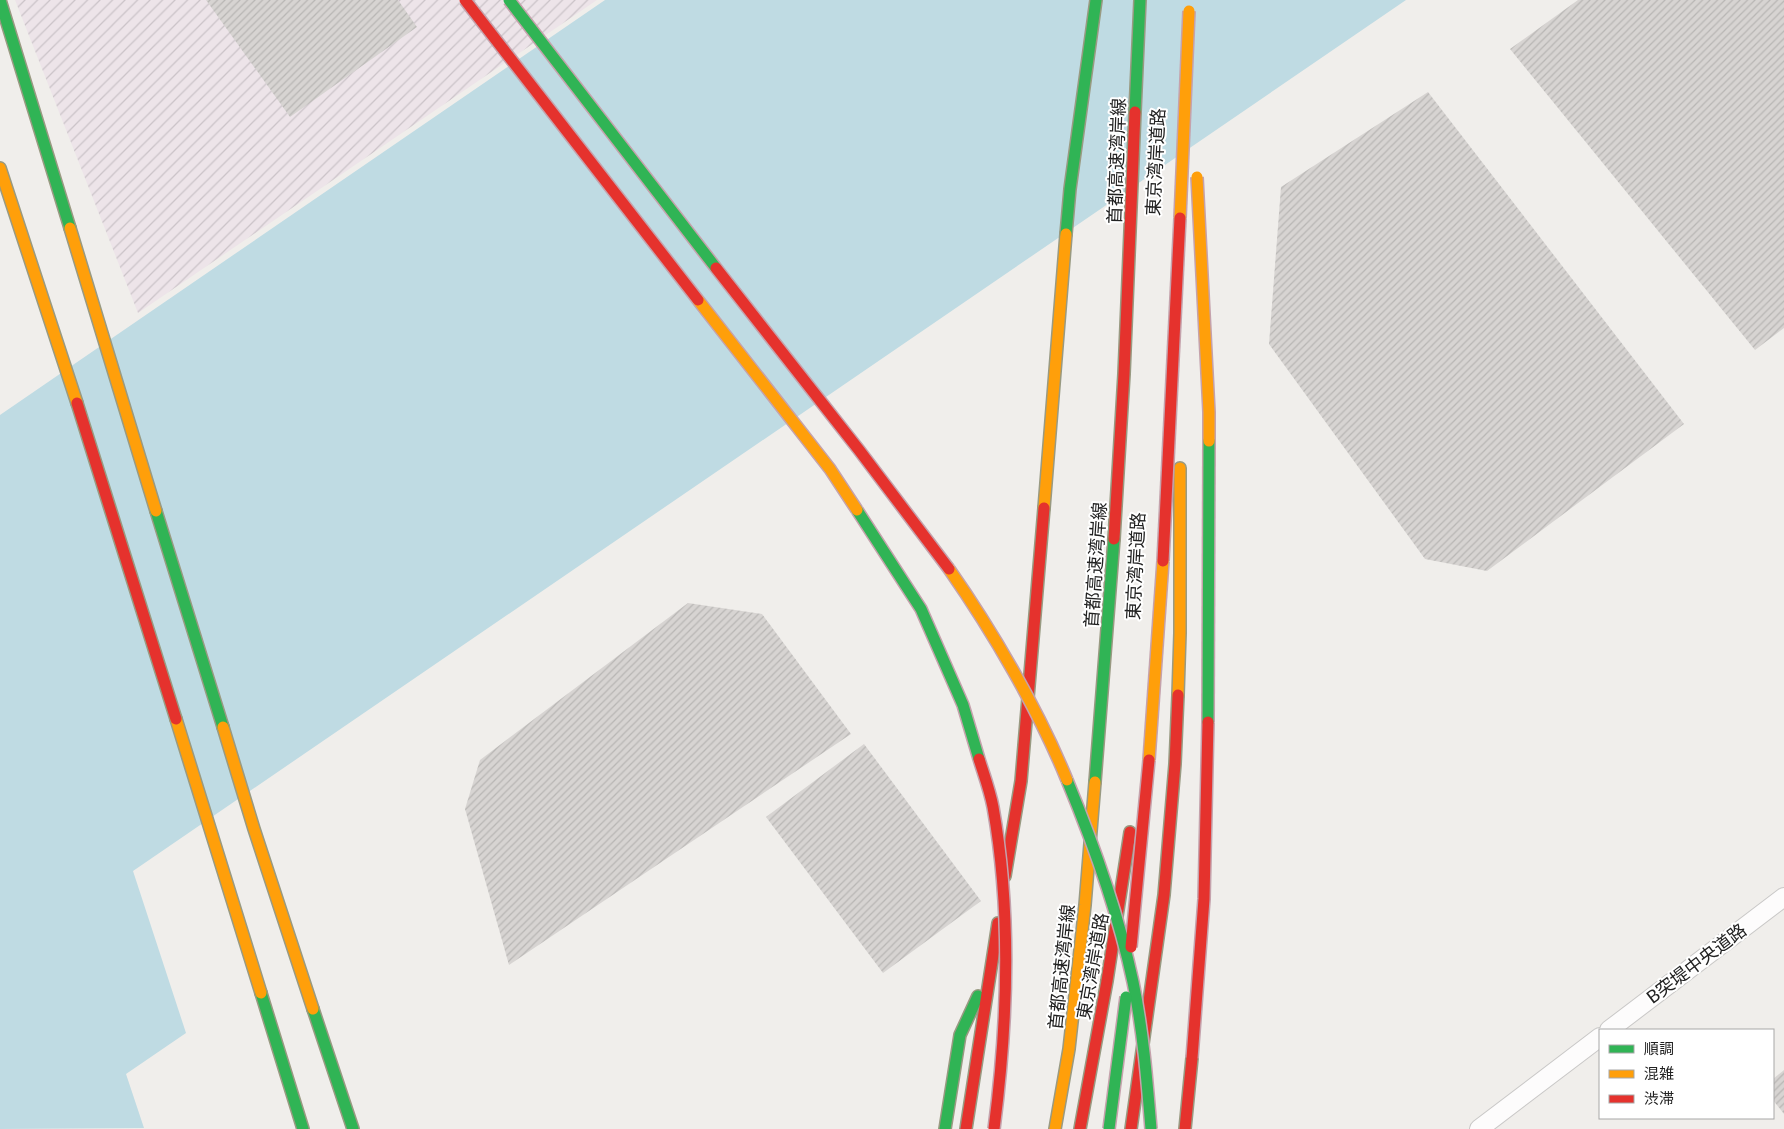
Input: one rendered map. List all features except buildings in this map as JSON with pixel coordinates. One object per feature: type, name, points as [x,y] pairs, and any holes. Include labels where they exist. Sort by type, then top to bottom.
[{"type":"main road","points":[[0,0],[254,829],[353,1129]]},
{"type":"main road","points":[[465,0],[830,469],[921,609],[963,704],[993,805],[1005,895],[1006,974],[1002,1068],[994,1129]]},
{"type":"main road","points":[[509,0],[867,460],[937,553],[954,576],[1013,670],[1068,779],[1110,891],[1129,962],[1143,1044],[1150,1098],[1151,1129]]},
{"type":"main road","points":[[966,1129],[1021,781],[1070,189],[1096,0]]},
{"type":"main road","name":"首都高速湾岸線","points":[[1055,1129],[1069,1049],[1085,906],[1112,579],[1124,374],[1140,0]]},
{"type":"main road","points":[[1189,5],[1195,128]]},
{"type":"main road","points":[[1131,1129],[1164,895],[1174,764],[1180,633],[1180,446],[1189,5]]},
{"type":"main road","points":[[1110,1129],[1134,927],[1148,786],[1157,663],[1170,436],[1189,5]]},
{"type":"main road","name":"東京湾岸道路","points":[[1080,1127],[1100,1026],[1137,782],[1148,641],[1189,5]]},
{"type":"main road","points":[[1185,1129],[1204,899],[1208,764],[1209,412],[1197,167]]},
{"type":"main road","points":[[0,168],[64,360],[303,1129]]},
{"type":"main road","points":[[1103,1129],[1135,942],[1157,787],[1168,654],[1180,446]]},
{"type":"main road","points":[[945,1129],[960,1034],[991,968]]},
{"type":"lane","name":"B突堤中央道路","points":[[1610,1029],[1784,897]]},
{"type":"lane","points":[[1479,1129],[1599,1038]]},
{"type":"shaded area","points":[[15,0],[597,0],[138,313]]},
{"type":"water","points":[[605,0],[1406,0],[133,871],[186,1033],[126,1074],[144,1128],[0,1129],[0,415]]},
{"type":"traffic: fast","points":[[0,0],[70,228]]},
{"type":"traffic: fast","points":[[509,0],[716,268]]},
{"type":"traffic: fast","points":[[1066,234],[1070,189],[1096,0]]},
{"type":"traffic: fast","points":[[1135,112],[1140,0]]},
{"type":"traffic: fast","points":[[1208,722],[1209,441]]},
{"type":"traffic: fast","points":[[857,510],[921,609],[963,705],[979,759]]},
{"type":"traffic: fast","points":[[156,511],[223,727]]},
{"type":"traffic: fast","points":[[1095,782],[1114,539]]},
{"type":"traffic: fast","points":[[1067,780],[1087,829],[1127,956],[1142,1037],[1151,1129]]},
{"type":"traffic: fast","points":[[261,993],[303,1129]]},
{"type":"traffic: fast","points":[[945,1129],[960,1035],[978,996]]},
{"type":"traffic: fast","points":[[1109,1129],[1126,997]]},
{"type":"traffic: fast","points":[[313,1009],[353,1129]]},
{"type":"traffic: slow","points":[[1180,218],[1189,11]]},
{"type":"traffic: slow","points":[[0,168],[77,403]]},
{"type":"traffic: slow","points":[[1197,177],[1209,441]]},
{"type":"traffic: slow","points":[[70,228],[156,511]]},
{"type":"traffic: slow","points":[[1044,508],[1066,234]]},
{"type":"traffic: slow","points":[[698,300],[830,469],[857,510]]},
{"type":"traffic: slow","points":[[1178,695],[1180,468]]},
{"type":"traffic: slow","points":[[1149,760],[1163,561]]},
{"type":"traffic: slow","points":[[949,569],[1014,672],[1043,726],[1067,780]]},
{"type":"traffic: slow","points":[[176,719],[261,993]]},
{"type":"traffic: slow","points":[[223,727],[313,1009]]},
{"type":"traffic: slow","points":[[1055,1129],[1069,1049],[1085,905],[1095,782]]},
{"type":"traffic: jam","points":[[465,0],[698,300]]},
{"type":"traffic: jam","points":[[1114,539],[1124,374],[1135,112]]},
{"type":"traffic: jam","points":[[1163,561],[1180,218]]},
{"type":"traffic: jam","points":[[716,268],[859,450],[949,569]]},
{"type":"traffic: jam","points":[[77,403],[176,719]]},
{"type":"traffic: jam","points":[[1005,876],[1021,781],[1044,508]]},
{"type":"traffic: jam","points":[[1131,1129],[1164,895],[1175,764],[1178,695]]},
{"type":"traffic: jam","points":[[1192,1058],[1204,899],[1208,722]]},
{"type":"traffic: jam","points":[[979,759],[993,807],[999,847],[1005,927],[1005,1008],[994,1129]]},
{"type":"traffic: jam","points":[[1131,947],[1149,760]]},
{"type":"traffic: jam","points":[[1080,1129],[1107,981],[1130,832]]},
{"type":"traffic: jam","points":[[966,1129],[998,923]]},
{"type":"traffic: jam","points":[[1185,1129],[1192,1058]]}]
